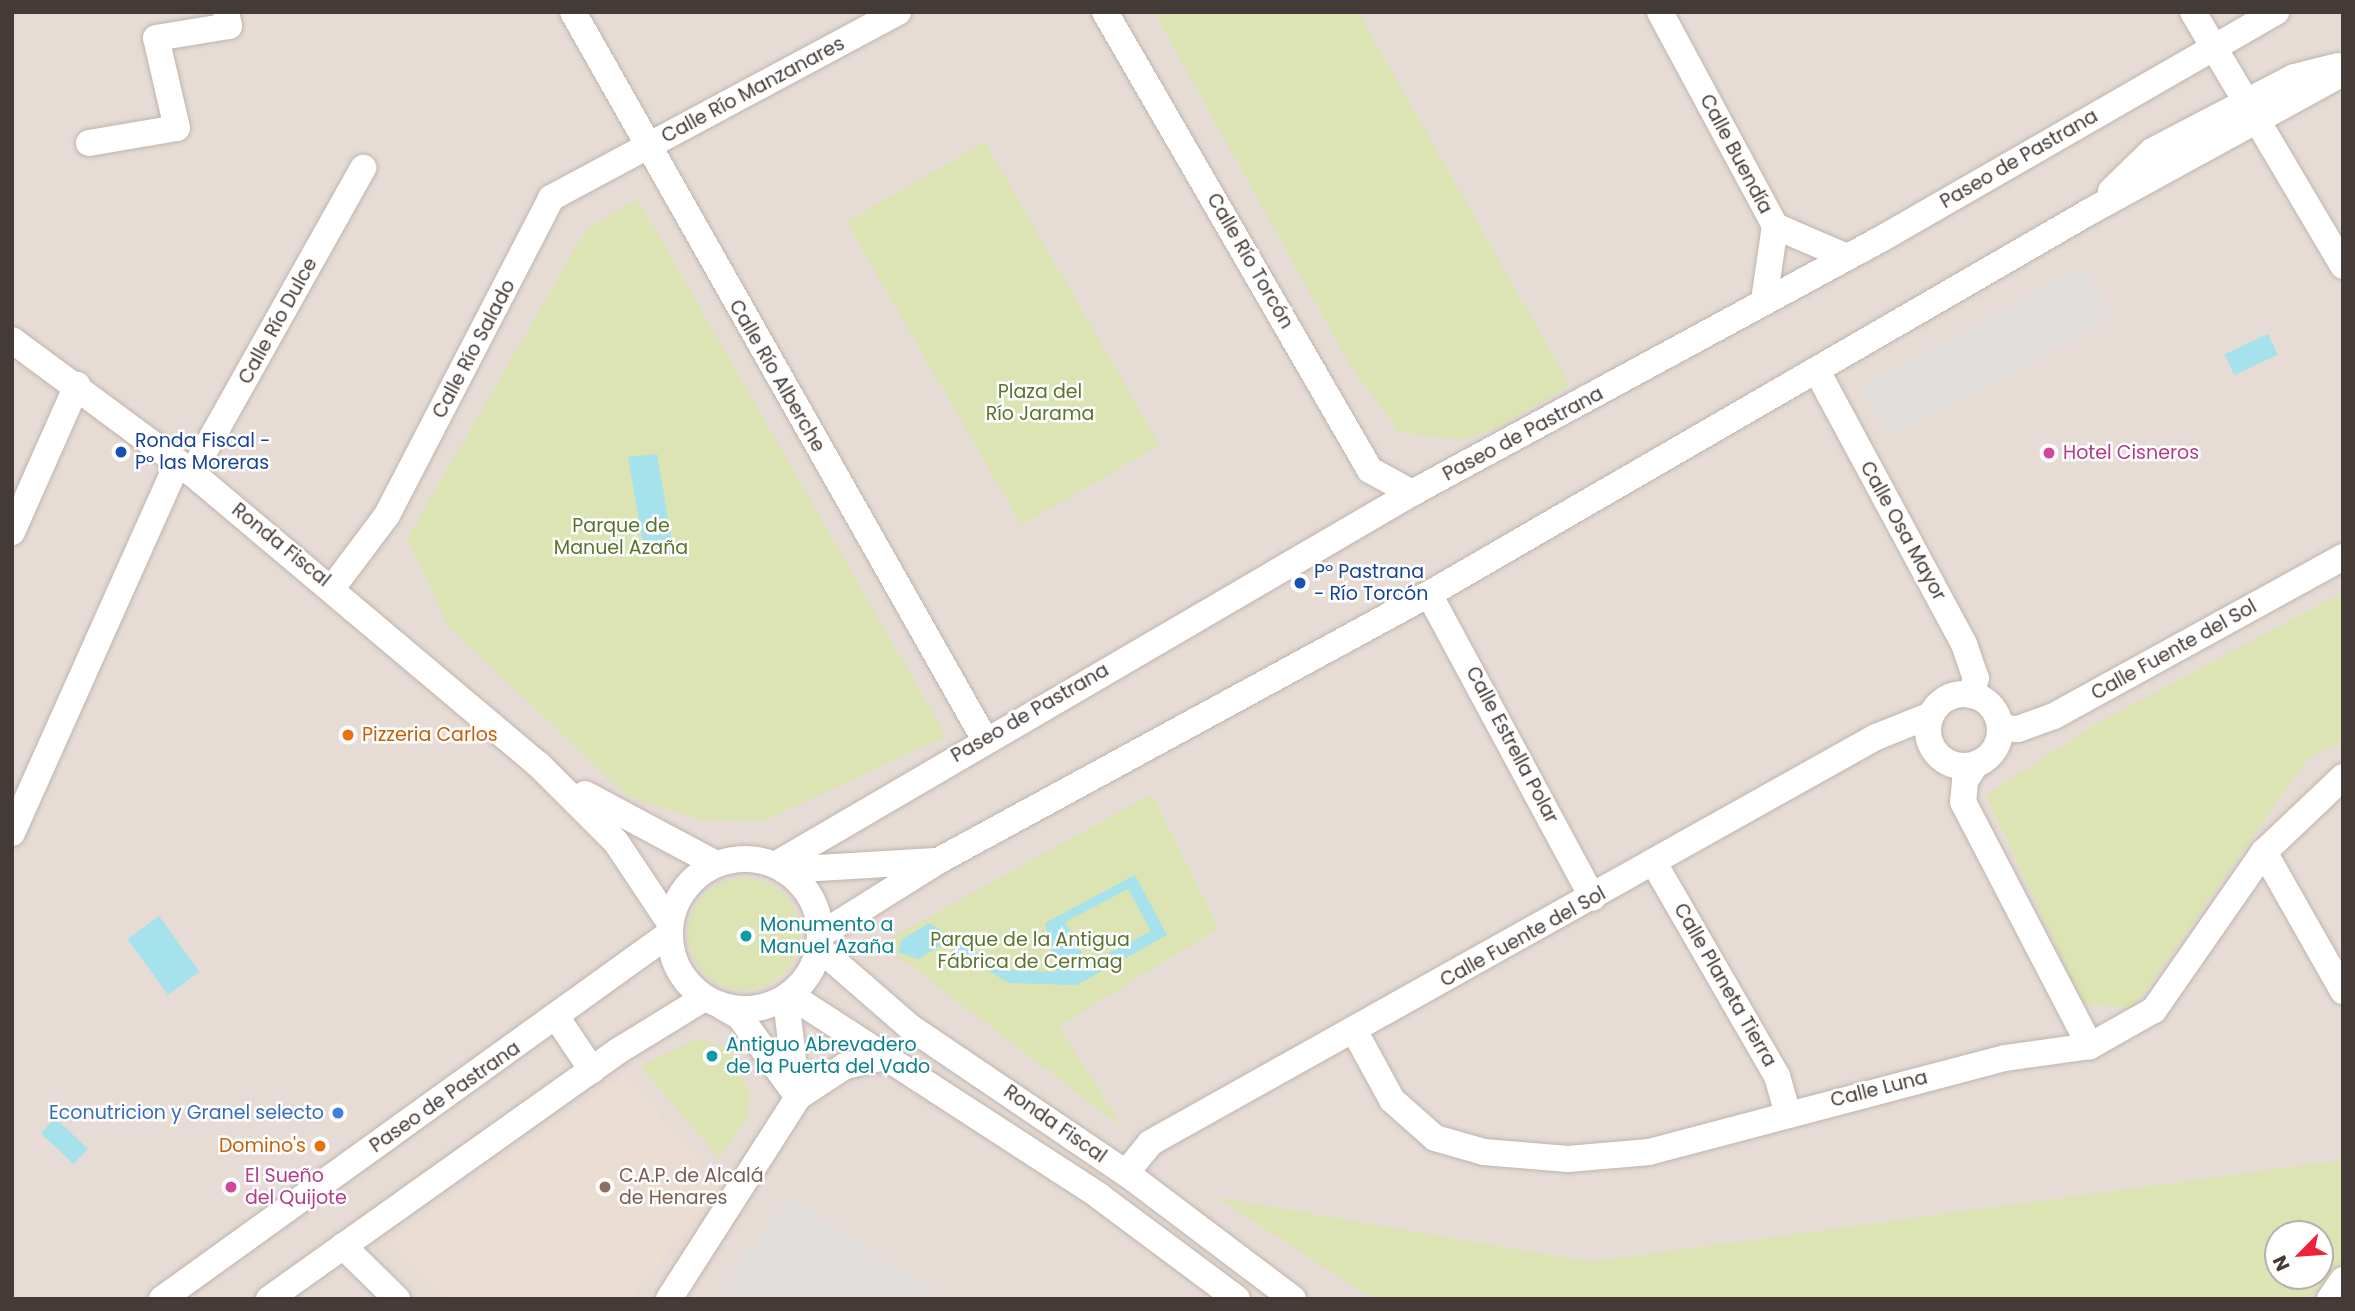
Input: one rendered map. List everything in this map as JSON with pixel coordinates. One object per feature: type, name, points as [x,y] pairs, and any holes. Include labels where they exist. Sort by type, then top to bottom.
[{"type":"street","points":[[89,144],[177,128],[156,38],[229,26],[226,12]]},
{"type":"street","name":"Calle Río Alberche","points":[[573,12],[646,148],[984,738]]},
{"type":"street","name":"Calle Río Manzanares","points":[[646,148],[898,12]]},
{"type":"street","name":"Calle Río Torcón","points":[[1105,12],[1370,470],[1412,493]]},
{"type":"street","name":"Calle Buendía","points":[[1660,12],[1775,226],[1847,257]]},
{"type":"street","points":[[2193,12],[2249,114],[2343,266]]},
{"type":"street","name":"Paseo de Pastrana","points":[[780,868],[984,738],[1412,493],[1847,257],[2276,12]]},
{"type":"street","points":[[798,1097],[788,997],[819,942],[938,860],[1429,594],[1817,371],[2089,212],[2249,114],[2294,77],[2343,65]]},
{"type":"street","points":[[2249,114],[2343,74]]},
{"type":"street","name":"Calle Río Salado","points":[[333,587],[387,515],[551,198],[646,148]]},
{"type":"street","name":"Calle Río Dulce","points":[[12,833],[185,468],[363,168]]},
{"type":"street","points":[[1764,301],[1775,226]]},
{"type":"street","name":"Ronda Fiscal","points":[[12,341],[77,385],[333,587],[538,764],[616,842],[669,929]]},
{"type":"street","name":"Calle Osa Mayor","points":[[1817,371],[1964,645],[1976,678],[1971,695]]},
{"type":"street","points":[[12,532],[77,385]]},
{"type":"street","name":"Calle Fuente del Sol","points":[[2000,728],[2018,729],[2054,716],[2343,557]]},
{"type":"street","name":"Calle Estrella Polar","points":[[1429,594],[1593,898]]},
{"type":"street","points":[[1976,764],[1952,764],[1933,750],[1931,715],[1948,698],[1971,695],[1992,706],[2000,728],[1994,751],[1976,764],[1965,781],[1964,802],[2090,1046]]},
{"type":"street","name":"Calle Fuente del Sol","points":[[1126,1173],[1150,1143],[1355,1032],[1876,737],[1931,715]]},
{"type":"street","name":"Ronda Fiscal","points":[[538,764],[632,824],[716,864]]},
{"type":"street","name":"Calle Luna","points":[[1355,1032],[1411,1122],[1434,1138],[1484,1152],[1568,1159],[1649,1152],[1787,1111],[2005,1058],[2090,1046],[2154,1010],[2264,852],[2343,777]]},
{"type":"street","points":[[2264,852],[2343,991]]},
{"type":"street","points":[[798,1097],[740,1017],[713,1003],[685,981],[669,929],[685,887],[716,864],[756,859],[780,868],[938,860]]},
{"type":"street","name":"Calle Planeta Tierra","points":[[1654,863],[1777,1076],[1787,1111]]},
{"type":"street","points":[[780,868],[810,899],[819,942]]},
{"type":"street","name":"Paseo de Pastrana","points":[[162,1299],[557,1018],[669,929]]},
{"type":"street","name":"Ronda Fiscal","points":[[819,942],[910,1027],[1126,1173],[1293,1299]]},
{"type":"street","points":[[269,1299],[592,1070],[713,1003],[764,1008],[788,997]]},
{"type":"street","name":"Ronda Fiscal","points":[[788,997],[889,1056],[1099,1196],[1237,1299]]},
{"type":"street","points":[[557,1018],[592,1070]]},
{"type":"street","points":[[669,1299],[798,1097],[845,1066],[889,1056]]},
{"type":"street","points":[[343,1246],[397,1299]]},
{"type":"street","points":[[2330,1299],[2343,1280]]},
{"type":"shaded area","points":[[12,12],[2343,12],[2343,1299],[12,1299]]},
{"type":"shaded area","points":[[2085,267],[2112,318],[1890,437],[1862,385]]},
{"type":"shaded area","points":[[625,1074],[719,1186],[631,1299],[449,1299],[390,1241]]},
{"type":"shaded area","points":[[789,1197],[945,1299],[727,1299],[719,1294]]},
{"type":"green space","points":[[1154,12],[1358,12],[1570,385],[1495,429],[1461,440],[1399,432],[1350,365]]},
{"type":"green space","name":"Plaza del Río Jarama","points":[[985,142],[1160,445],[1021,525],[846,222]]},
{"type":"green space","name":"Parque de Manuel Azaña","points":[[637,198],[946,736],[764,821],[698,819],[629,797],[449,627],[407,539],[586,230]]},
{"type":"green space","points":[[2343,592],[2343,741],[2308,758],[2133,1008],[2083,1004],[1986,795],[2095,725]]},
{"type":"green space","name":"Parque de la Antigua Fábrica de Cermag","points":[[1152,794],[1219,928],[1059,1026],[1122,1127],[881,943]]},
{"type":"green space","points":[[744,878],[765,883],[783,895],[795,913],[800,934],[795,955],[783,973],[765,985],[744,990],[723,985],[705,973],[693,955],[688,934],[693,913],[705,895],[723,883]]},
{"type":"green space","points":[[700,1038],[732,1051],[750,1095],[747,1118],[719,1159],[641,1066]]},
{"type":"green space","points":[[2343,1160],[2343,1261],[2334,1271],[2334,1220],[2264,1220],[2264,1290],[2316,1290],[2308,1299],[1373,1299],[1216,1197],[1590,1262]]},
{"type":"water","points":[[2268,334],[2278,355],[2234,375],[2224,354]]},
{"type":"water","points":[[657,454],[675,558],[643,543],[628,457]]},
{"type":"water","points":[[1135,875],[1167,935],[1077,985],[1009,983],[943,944],[918,959],[898,952],[901,940],[929,923],[1006,970],[1056,972],[1045,923]],"holes":[[[1128,889],[1151,931],[1088,964],[1065,922]]]},
{"type":"water","points":[[159,916],[200,972],[168,995],[127,939]]},
{"type":"water","points":[[55,1118],[88,1149],[74,1164],[41,1133]]},
{"type":"place","name":"Ronda Fiscal - Pº las Moreras","points":[[121,452]]},
{"type":"place","name":"Hotel Cisneros","points":[[2049,453]]},
{"type":"place","name":"Pº Pastrana - Río Torcón","points":[[1300,583]]},
{"type":"place","name":"Pizzeria Carlos","points":[[348,735]]},
{"type":"place","name":"Monumento a Manuel Azaña","points":[[746,936]]},
{"type":"place","name":"Antiguo Abrevadero de la Puerta del Vado","points":[[712,1056]]},
{"type":"place","name":"Econutricion y Granel selecto","points":[[338,1113]]},
{"type":"place","name":"Domino's","points":[[320,1146]]},
{"type":"place","name":"El Sueño del Quijote","points":[[231,1187]]},
{"type":"place","name":"C.A.P. de Alcalá de Henares","points":[[605,1187]]}]
